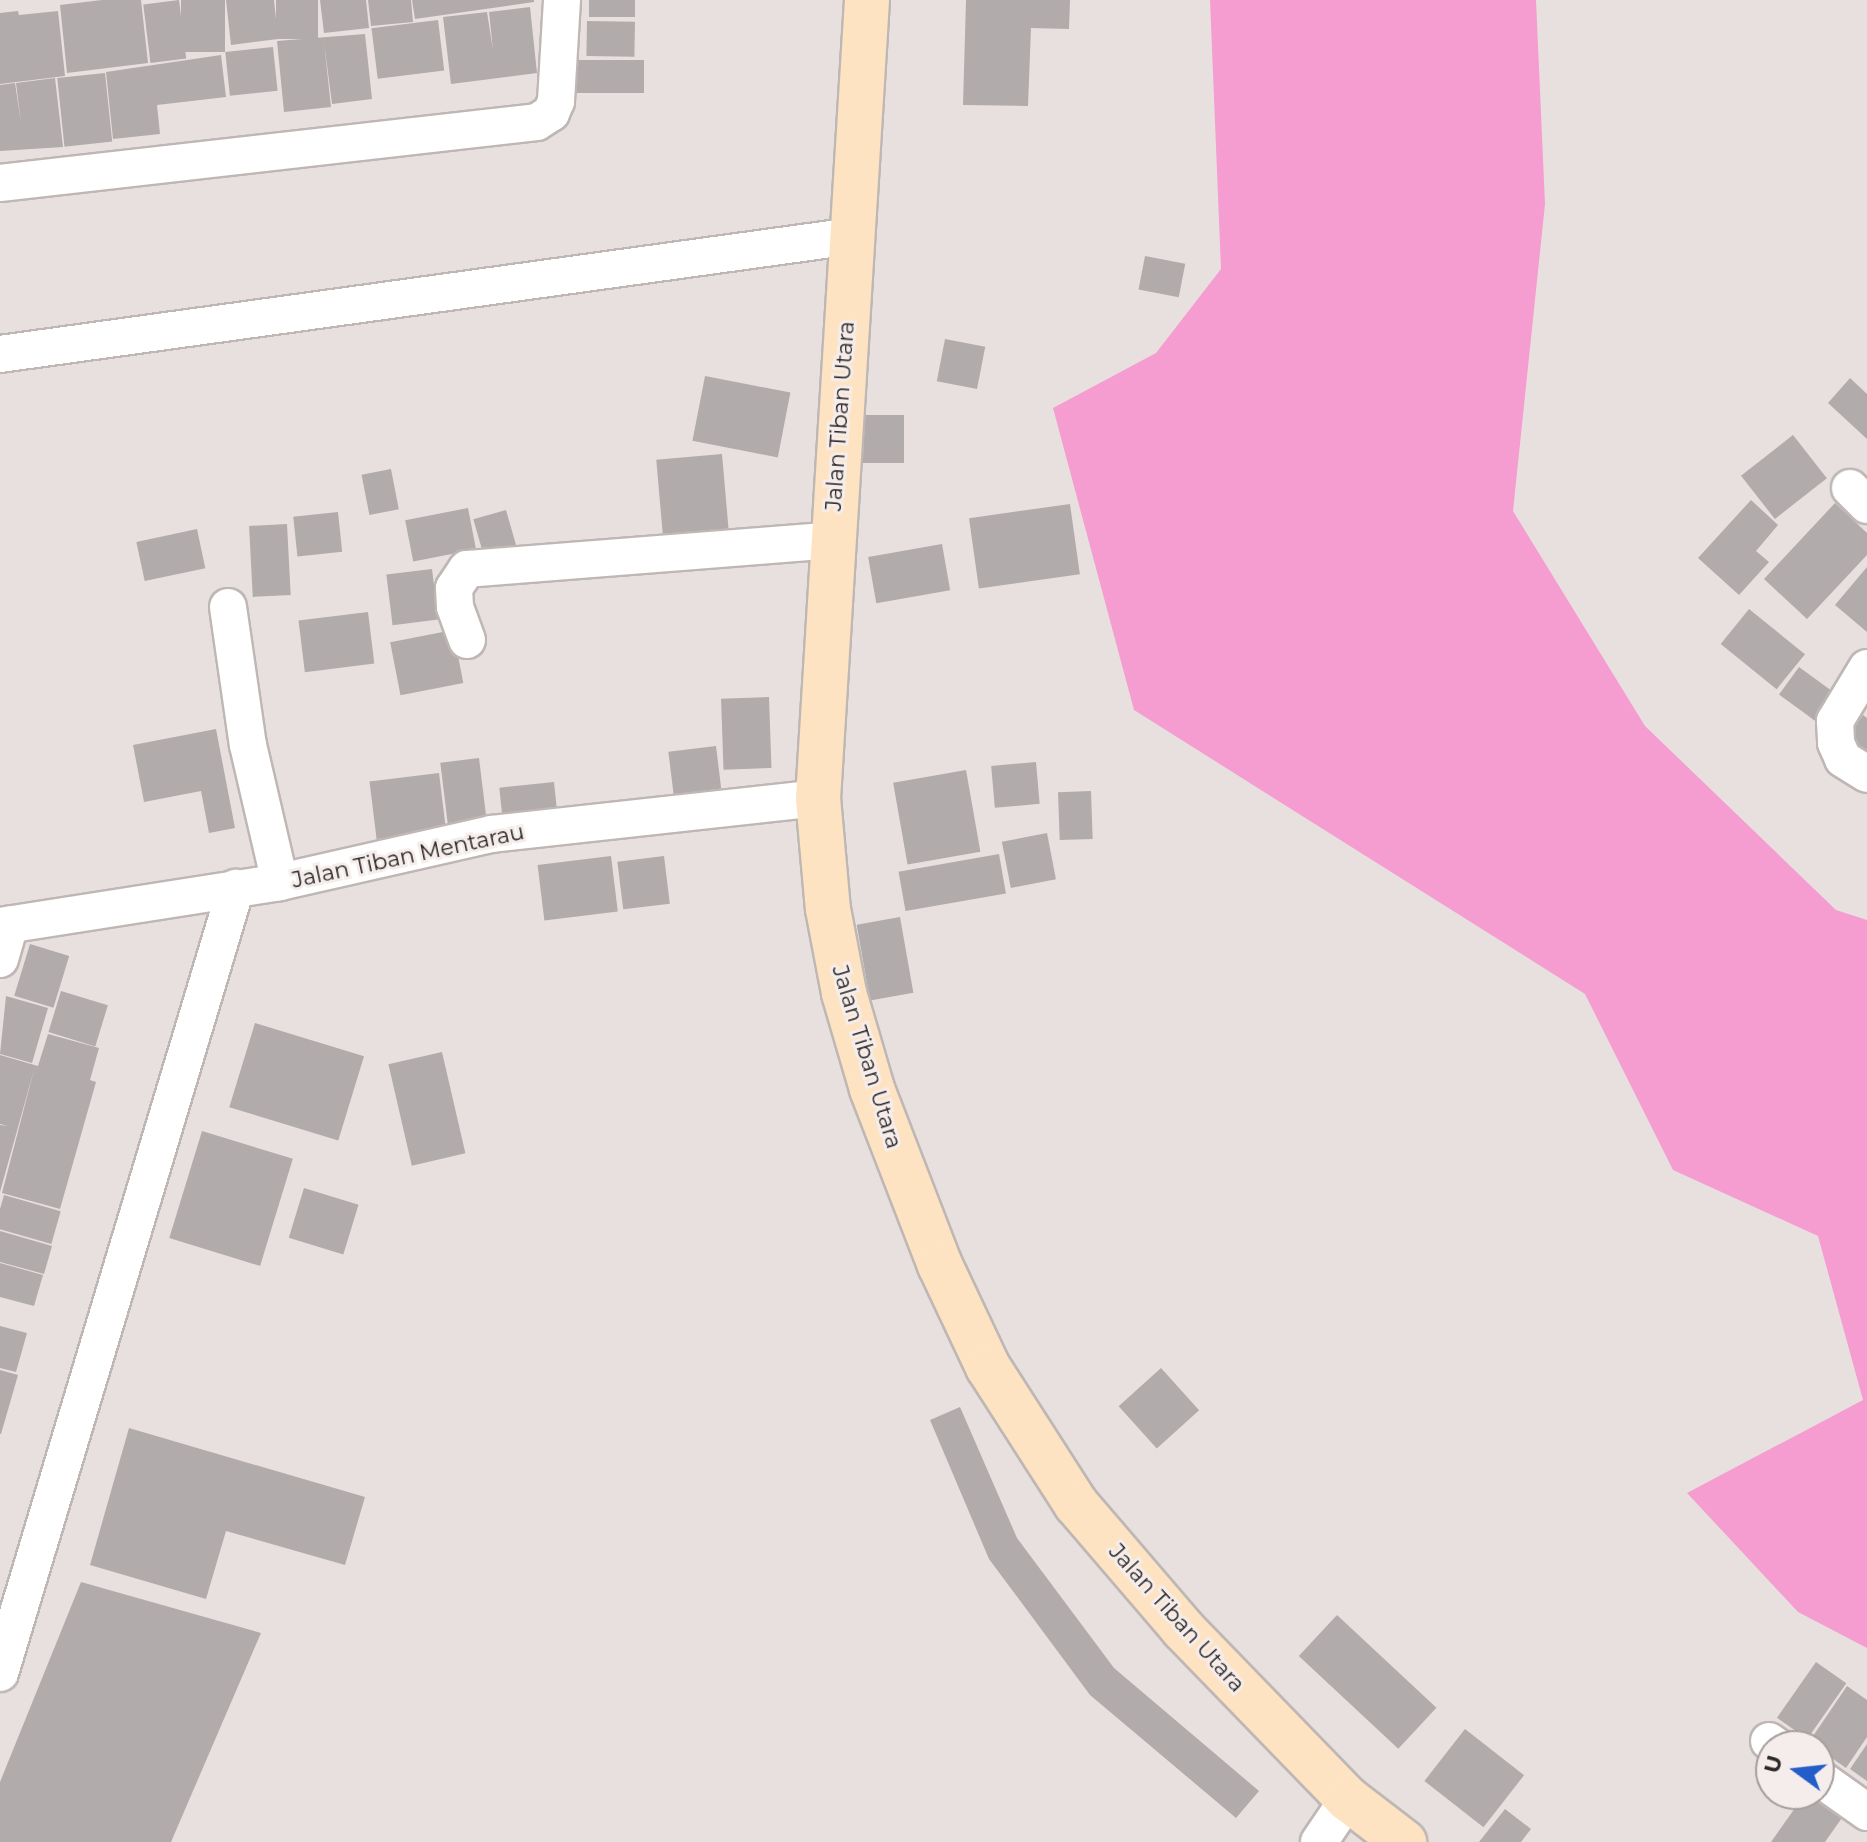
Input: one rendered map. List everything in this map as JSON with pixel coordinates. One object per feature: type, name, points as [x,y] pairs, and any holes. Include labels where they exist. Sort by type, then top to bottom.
[{"type":"street","points":[[0,183],[537,122],[551,113],[556,101],[562,0]]},
{"type":"street","name":"Jalan Tiban Utara","points":[[867,0],[818,798],[828,909],[844,993],[872,1089],[934,1250],[988,1367],[1076,1504],[1124,1563],[1348,1799],[1404,1842]]},
{"type":"street","points":[[0,354],[853,236]]},
{"type":"street","points":[[467,640],[455,607],[454,588],[467,569],[832,540]]},
{"type":"street","points":[[228,607],[248,745],[280,882]]},
{"type":"street","points":[[1867,668],[1835,721],[1836,743],[1843,759],[1867,774]]},
{"type":"street","name":"Jalan Tiban Mentarau","points":[[5,925],[280,882],[492,834],[818,798]]},
{"type":"street","points":[[0,1673],[236,888]]},
{"type":"street","points":[[0,959],[5,925]]},
{"type":"street","points":[[1835,1789],[1867,1812]]},
{"type":"street","points":[[1319,1842],[1348,1799]]},
{"type":"shaded area","points":[[1210,0],[1536,0],[1545,204],[1513,511],[1645,726],[1836,910],[1867,920],[1867,1648],[1798,1612],[1687,1493],[1863,1400],[1818,1236],[1673,1170],[1585,994],[1134,710],[1053,408],[1156,353],[1221,269]]},
{"type":"building","points":[[102,0],[141,0],[148,63],[67,73],[60,5]]},
{"type":"building","points":[[179,0],[186,59],[150,63],[143,4]]},
{"type":"building","points":[[181,0],[225,0],[225,52],[181,52]]},
{"type":"building","points":[[226,0],[274,0],[278,39],[231,45]]},
{"type":"building","points":[[276,0],[318,0],[318,39],[276,39]]},
{"type":"building","points":[[320,0],[366,0],[369,28],[324,33]]},
{"type":"building","points":[[368,0],[411,0],[413,22],[371,26]]},
{"type":"building","points":[[412,0],[534,0],[534,2],[415,19]]},
{"type":"building","points":[[589,0],[635,0],[635,17],[589,17]]},
{"type":"building","points":[[966,0],[1070,0],[1069,29],[1031,28],[1028,106],[963,105]]},
{"type":"building","points":[[530,7],[537,73],[451,84],[443,17],[487,12],[493,50],[489,12]]},
{"type":"building","points":[[18,11],[19,15],[58,11],[65,76],[0,84],[0,13]]},
{"type":"building","points":[[438,20],[444,71],[378,79],[371,28]]},
{"type":"building","points":[[587,21],[635,22],[634,57],[586,56]]},
{"type":"building","points":[[365,34],[372,99],[332,104],[324,42],[331,107],[284,112],[277,41]]},
{"type":"building","points":[[273,47],[278,91],[230,96],[225,52]]},
{"type":"building","points":[[221,55],[226,97],[157,105],[160,134],[113,139],[106,72]]},
{"type":"building","points":[[576,60],[644,60],[644,93],[576,93]]},
{"type":"building","points":[[105,73],[112,142],[64,147],[57,78]]},
{"type":"building","points":[[55,78],[63,147],[0,151],[0,85],[15,83],[21,123],[16,83]]},
{"type":"building","points":[[1145,256],[1185,264],[1179,297],[1139,289]]},
{"type":"building","points":[[945,339],[985,347],[977,389],[937,381]]},
{"type":"building","points":[[705,376],[790,393],[778,457],[692,441]]},
{"type":"building","points":[[1850,378],[1867,394],[1867,439],[1828,403]]},
{"type":"building","points":[[863,415],[904,415],[904,463],[863,463]]},
{"type":"building","points":[[1793,435],[1827,478],[1775,519],[1741,476]]},
{"type":"building","points":[[722,454],[729,540],[664,545],[656,460]]},
{"type":"building","points":[[391,469],[399,509],[369,515],[362,475]]},
{"type":"building","points":[[1751,500],[1778,525],[1756,551],[1769,562],[1739,595],[1698,558]]},
{"type":"building","points":[[1835,503],[1867,533],[1867,555],[1807,619],[1764,579]]},
{"type":"building","points":[[1070,504],[1080,574],[979,589],[969,518]]},
{"type":"building","points":[[468,508],[476,549],[413,561],[405,520]]},
{"type":"building","points":[[506,510],[518,551],[485,561],[473,519]]},
{"type":"building","points":[[338,512],[342,552],[297,556],[293,517]]},
{"type":"building","points":[[287,524],[291,595],[253,597],[249,526]]},
{"type":"building","points":[[197,529],[205,568],[145,581],[136,542]]},
{"type":"building","points":[[942,544],[950,590],[876,603],[868,557]]},
{"type":"building","points":[[1867,567],[1867,632],[1835,605]]},
{"type":"building","points":[[432,569],[438,620],[393,625],[386,575]]},
{"type":"building","points":[[1749,609],[1805,654],[1777,689],[1721,644]]},
{"type":"building","points":[[368,612],[374,664],[305,672],[299,621]]},
{"type":"building","points":[[453,630],[463,683],[400,695],[390,642]]},
{"type":"building","points":[[1799,667],[1837,695],[1817,722],[1779,695]]},
{"type":"building","points":[[769,697],[771,768],[724,770],[721,699]]},
{"type":"building","points":[[1863,715],[1867,718],[1867,767],[1840,748]]},
{"type":"building","points":[[216,729],[235,828],[209,833],[201,791],[144,802],[133,745]]},
{"type":"building","points":[[716,746],[721,789],[674,795],[668,752]]},
{"type":"building","points":[[479,758],[487,825],[449,830],[440,763]]},
{"type":"building","points":[[1036,762],[1040,804],[995,808],[991,766]]},
{"type":"building","points":[[966,770],[980,852],[908,865],[893,783]]},
{"type":"building","points":[[439,773],[446,831],[377,839],[370,782]]},
{"type":"building","points":[[554,782],[558,819],[503,825],[499,788]]},
{"type":"building","points":[[1091,791],[1093,839],[1060,840],[1058,792]]},
{"type":"building","points":[[1047,833],[1056,879],[1011,888],[1002,842]]},
{"type":"building","points":[[999,854],[1006,893],[905,911],[899,872]]},
{"type":"building","points":[[611,856],[618,912],[544,921],[538,865]]},
{"type":"building","points":[[664,856],[670,904],[623,909],[617,862]]},
{"type":"building","points":[[900,917],[913,993],[870,1000],[857,925]]},
{"type":"building","points":[[30,944],[69,956],[53,1008],[14,996]]},
{"type":"building","points":[[61,991],[108,1005],[95,1046],[48,1032]]},
{"type":"building","points":[[6,996],[48,1008],[32,1063],[0,1054]]},
{"type":"building","points":[[255,1023],[364,1056],[338,1140],[229,1107]]},
{"type":"building","points":[[48,1034],[99,1048],[90,1080],[96,1082],[60,1209],[2,1193],[35,1066],[0,1192],[0,1125],[8,1126],[0,1124],[0,1055],[38,1066]]},
{"type":"building","points":[[442,1052],[465,1153],[412,1166],[388,1064]]},
{"type":"building","points":[[202,1131],[293,1159],[260,1266],[169,1238]]},
{"type":"building","points":[[304,1188],[359,1205],[343,1254],[289,1238]]},
{"type":"building","points":[[4,1195],[61,1211],[51,1244],[0,1229]]},
{"type":"building","points":[[0,1231],[52,1246],[44,1274],[0,1262]]},
{"type":"building","points":[[0,1263],[43,1275],[34,1306],[0,1297]]},
{"type":"building","points":[[0,1326],[27,1333],[16,1372],[0,1368]]},
{"type":"building","points":[[1161,1368],[1199,1410],[1157,1448],[1119,1406]]},
{"type":"building","points":[[0,1370],[18,1375],[1,1434],[0,1434]]},
{"type":"building","points":[[960,1407],[1017,1538],[1114,1668],[1259,1791],[1236,1818],[1090,1695],[989,1559],[930,1420]]},
{"type":"building","points":[[129,1428],[365,1497],[345,1565],[226,1531],[206,1599],[90,1565]]},
{"type":"building","points":[[81,1582],[261,1633],[171,1842],[0,1842],[0,1782]]},
{"type":"building","points":[[1337,1615],[1436,1708],[1398,1749],[1299,1656]]},
{"type":"building","points":[[1816,1662],[1846,1683],[1814,1730],[1795,1730],[1777,1718]]},
{"type":"building","points":[[1847,1686],[1867,1700],[1867,1737],[1846,1768],[1835,1760],[1835,1730],[1817,1730]]},
{"type":"building","points":[[1465,1729],[1524,1775],[1483,1827],[1424,1781]]},
{"type":"building","points":[[1867,1744],[1867,1781],[1850,1769]]},
{"type":"building","points":[[1835,1808],[1844,1815],[1825,1842],[1771,1842],[1794,1810]]},
{"type":"building","points":[[1505,1809],[1531,1829],[1521,1842],[1479,1842]]}]
